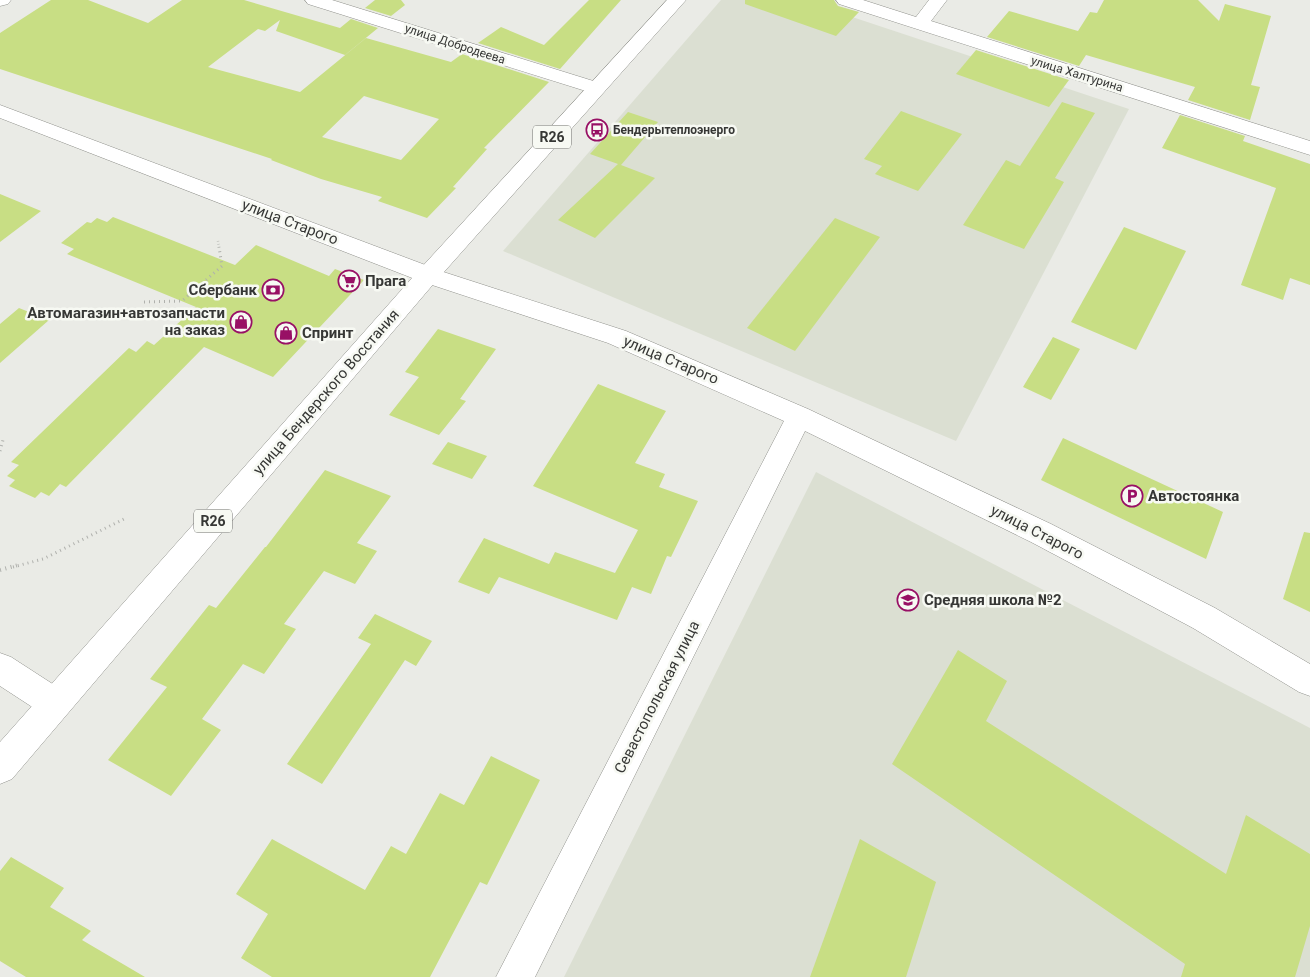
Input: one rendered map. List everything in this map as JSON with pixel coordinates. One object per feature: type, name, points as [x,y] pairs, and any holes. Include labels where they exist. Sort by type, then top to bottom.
[{"type":"street","name":"улица Добродеева","points":[[314,0],[336,2],[596,88]]},
{"type":"street","name":"улица Бендерского Восстания","points":[[0,767],[428,276],[677,0]]},
{"type":"street","name":"улица Халтурина","points":[[845,0],[1310,148]]},
{"type":"street","points":[[919,25],[938,0]]},
{"type":"street","name":"улица Старого","points":[[0,111],[428,276],[617,337],[799,416],[1050,537],[1204,618],[1310,680]]},
{"type":"street","name":"Севастопольская улица","points":[[515,977],[799,416]]},
{"type":"street","points":[[0,668],[54,703]]},
{"type":"path","points":[[144,302],[182,301],[222,266],[218,241]]},
{"type":"path","points":[[0,451],[4,440]]},
{"type":"path","points":[[0,570],[43,559],[124,519]]},
{"type":"shaded area","points":[[721,0],[801,0],[1129,109],[956,441],[503,251]]},
{"type":"shaded area","name":"Средняя школа №2","points":[[816,472],[1310,728],[1310,977],[564,977]]},
{"type":"building","points":[[51,0],[88,0],[148,23],[182,0],[244,0],[340,28],[351,19],[378,28],[345,55],[276,31],[280,20],[265,31],[258,29],[208,67],[300,92],[366,38],[451,62],[462,54],[549,82],[484,148],[487,149],[453,187],[456,188],[427,218],[378,201],[382,197],[321,179],[272,159],[0,69],[0,33]],"holes":[[[364,96],[439,119],[401,160],[322,137]]]},
{"type":"building","points":[[375,0],[401,0],[405,5],[391,16],[365,8]]},
{"type":"building","points":[[589,0],[621,0],[560,69],[478,43],[501,27],[544,45]]},
{"type":"building","points":[[745,0],[834,0],[838,6],[859,12],[836,36],[745,4]]},
{"type":"building","points":[[1104,0],[1198,0],[1219,21],[1225,4],[1271,16],[1251,85],[1260,87],[1250,120],[1188,100],[1195,87],[1086,55],[1079,66],[987,37],[1009,11],[1078,31],[1090,12],[1097,13]]},
{"type":"building","points":[[976,50],[1069,80],[1049,107],[956,74]]},
{"type":"building","points":[[1062,102],[1095,113],[1055,178],[1064,182],[1024,249],[963,225],[1006,160],[1020,166]]},
{"type":"building","points":[[901,111],[962,134],[918,191],[875,174],[882,166],[864,159]]},
{"type":"building","points":[[628,112],[658,122],[621,165],[655,178],[595,238],[558,220],[618,164],[590,154]]},
{"type":"building","points":[[1180,115],[1245,136],[1243,141],[1310,164],[1310,285],[1290,278],[1283,300],[1241,285],[1276,188],[1162,148]]},
{"type":"building","points":[[0,194],[41,211],[0,242]]},
{"type":"building","points":[[113,217],[235,265],[256,245],[329,276],[335,269],[364,280],[273,377],[204,347],[66,487],[60,484],[49,496],[41,492],[35,498],[9,486],[15,480],[7,476],[19,465],[11,462],[129,348],[136,352],[147,341],[154,345],[196,307],[67,254],[74,249],[61,243],[87,222],[91,223],[97,218],[107,222]]},
{"type":"building","points":[[835,218],[880,237],[795,351],[747,328]]},
{"type":"building","points":[[1124,227],[1186,251],[1136,350],[1071,322]]},
{"type":"building","points":[[19,308],[49,320],[0,363],[0,324]]},
{"type":"building","points":[[438,329],[496,349],[460,399],[466,401],[439,435],[389,415],[419,377],[405,372]]},
{"type":"building","points":[[1053,337],[1080,349],[1051,400],[1023,387]]},
{"type":"building","points":[[598,384],[666,411],[635,463],[665,474],[659,487],[698,501],[671,557],[667,556],[651,594],[632,587],[617,620],[499,577],[489,594],[458,582],[484,538],[549,564],[555,552],[615,573],[638,530],[533,486]]},
{"type":"building","name":"Автостоянка","points":[[1063,438],[1223,512],[1206,559],[1041,480]]},
{"type":"building","points":[[448,442],[487,456],[472,479],[432,464]]},
{"type":"building","points":[[325,470],[391,496],[357,543],[377,551],[355,584],[324,571],[284,624],[296,629],[264,674],[243,664],[202,719],[221,730],[171,796],[108,760],[167,687],[150,679],[209,605],[216,608]]},
{"type":"building","points":[[1304,532],[1310,533],[1310,612],[1283,599]]},
{"type":"building","points":[[375,614],[432,641],[416,666],[405,660],[322,784],[287,764],[371,644],[358,638]]},
{"type":"building","points":[[958,650],[1007,681],[986,721],[1226,874],[1246,815],[1310,854],[1310,926],[1295,977],[1181,977],[1185,964],[892,764]]},
{"type":"building","points":[[491,756],[540,780],[487,885],[480,882],[430,977],[272,977],[241,958],[268,914],[236,894],[272,839],[365,890],[391,846],[406,854],[440,793],[464,805]]},
{"type":"building","points":[[860,839],[936,882],[906,977],[810,977]]},
{"type":"building","points":[[11,857],[64,888],[50,907],[91,931],[82,940],[145,977],[26,977],[0,961],[0,871]]},
{"type":"place","name":"Бендерытеплоэнерго","points":[[597,130]]},
{"type":"place","name":"Прага","points":[[349,281]]},
{"type":"place","name":"Сбербанк","points":[[273,290]]},
{"type":"place","name":"Автомагазин+автозапчасти на заказ","points":[[241,322]]},
{"type":"place","name":"Спринт","points":[[286,333]]},
{"type":"place","name":"Автостоянка","points":[[1132,496]]},
{"type":"place","name":"Средняя школа №2","points":[[908,600]]}]
